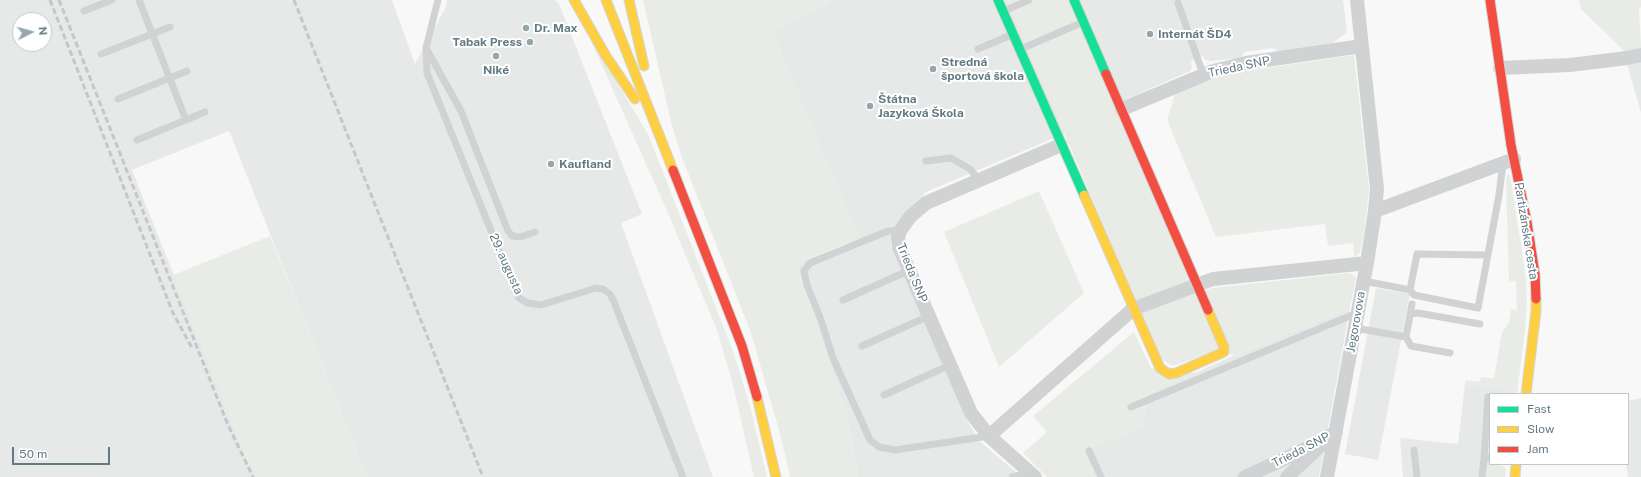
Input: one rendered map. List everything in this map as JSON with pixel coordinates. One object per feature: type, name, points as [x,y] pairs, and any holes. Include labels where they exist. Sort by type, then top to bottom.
[{"type":"street","points":[[574,0],[606,56],[660,136]]},
{"type":"street","points":[[606,0],[742,346],[762,413],[776,477]]},
{"type":"street","points":[[629,0],[660,136]]},
{"type":"street","points":[[998,0],[1160,368],[1164,373],[1176,373],[1220,355],[1224,352],[1224,347],[1074,0]]},
{"type":"street","name":"Jegorovova","points":[[1327,477],[1364,281],[1377,189],[1357,0]]},
{"type":"street","name":"Partizánska cesta","points":[[1490,0],[1500,68],[1508,161],[1527,222],[1535,274],[1536,311],[1526,393]]},
{"type":"street","name":"Trieda SNP","points":[[1122,109],[1212,71],[1246,64],[1362,46]]},
{"type":"street","points":[[1500,68],[1570,65],[1641,55]]},
{"type":"street","name":"Trieda SNP","points":[[1032,475],[989,436],[971,413],[900,247],[898,238],[900,231],[910,217],[926,203],[1061,145]]},
{"type":"street","points":[[1375,211],[1508,161]]},
{"type":"street","points":[[989,436],[1133,309],[1196,284],[1213,279],[1367,263]]},
{"type":"street","points":[[1287,477],[1336,432]]},
{"type":"street","name":"Trieda SNP","points":[[1253,475],[1312,446],[1336,432]]},
{"type":"street","points":[[1514,477],[1516,465]]},
{"type":"lane","points":[[84,11],[112,0]]},
{"type":"lane","points":[[139,0],[186,120]]},
{"type":"lane","name":"29. augusta","points":[[438,0],[426,48],[427,73],[518,297],[527,303],[542,305],[596,288],[603,289],[610,294],[683,477]]},
{"type":"lane","points":[[1003,11],[1030,0]]},
{"type":"lane","points":[[1178,3],[1203,74]]},
{"type":"lane","points":[[1020,50],[1084,22]]},
{"type":"lane","points":[[101,54],[170,27]]},
{"type":"lane","points":[[978,49],[1013,34]]},
{"type":"lane","points":[[426,48],[461,111],[508,231],[512,236],[520,237],[535,232]]},
{"type":"lane","points":[[118,99],[187,71]]},
{"type":"lane","points":[[137,140],[205,112]]},
{"type":"lane","points":[[926,161],[951,158],[970,169],[979,180]]},
{"type":"lane","points":[[1364,281],[1410,290],[1414,295],[1478,308],[1499,195],[1508,161]]},
{"type":"lane","points":[[900,231],[888,230],[810,263],[804,271],[807,285],[821,320],[833,358],[870,440],[879,447],[895,450],[989,436]]},
{"type":"lane","points":[[1410,290],[1417,254],[1488,255]]},
{"type":"lane","points":[[843,300],[910,270]]},
{"type":"lane","points":[[1412,304],[1406,337],[1411,346],[1450,354]]},
{"type":"lane","points":[[1132,407],[1358,312]]},
{"type":"lane","points":[[1410,314],[1418,313],[1480,324]]},
{"type":"lane","points":[[862,346],[929,316]]},
{"type":"lane","points":[[1355,328],[1406,337]]},
{"type":"lane","points":[[884,395],[950,365]]},
{"type":"lane","points":[[1482,477],[1487,458],[1488,397]]},
{"type":"lane","points":[[1414,450],[1417,477]]},
{"type":"lane","points":[[1089,451],[1101,477]]},
{"type":"lane","points":[[1012,477],[1032,475]]},
{"type":"shaded area","points":[[0,0],[392,0],[415,64],[446,7],[447,0],[555,0],[559,4],[642,214],[621,223],[713,477],[367,477],[229,131],[132,170],[244,451],[259,477],[0,477]]},
{"type":"shaded area","points":[[643,0],[828,0],[829,3],[771,30],[860,239],[796,263],[847,416],[858,477],[790,477],[782,441],[751,333],[681,155],[671,122]]},
{"type":"shaded area","points":[[828,0],[1007,0],[1066,133],[926,192],[900,220],[891,236],[891,245],[965,416],[978,440],[1022,477],[858,477],[847,416],[796,263],[860,240],[771,30],[829,3]]},
{"type":"shaded area","points":[[1007,0],[1070,0],[1195,294],[1212,288],[1350,273],[1356,278],[1350,308],[1235,355],[1215,351],[1173,366],[1161,359]]},
{"type":"shaded area","points":[[1070,0],[1343,0],[1347,32],[1330,45],[1279,52],[1273,48],[1245,52],[1241,58],[1210,61],[1205,60],[1203,56],[1191,61],[1192,67],[1190,71],[1115,104]]},
{"type":"shaded area","points":[[1579,0],[1641,0],[1641,7],[1639,10],[1641,45],[1623,50],[1581,9]]},
{"type":"shaded area","points":[[588,34],[648,134],[733,351],[750,406],[767,477],[754,477],[732,381],[717,330],[667,211]]},
{"type":"shaded area","points":[[1641,45],[1641,113],[1623,50]]},
{"type":"shaded area","points":[[1354,55],[1369,190],[1364,234],[1360,252],[1354,259],[1353,243],[1328,246],[1325,224],[1216,237],[1167,120],[1176,91],[1219,75]]},
{"type":"shaded area","points":[[1508,175],[1510,175],[1525,271],[1527,296],[1525,329],[1517,393],[1510,393],[1511,388],[1465,384],[1466,380],[1480,382],[1481,377],[1494,378],[1502,332],[1509,323],[1511,309],[1517,310],[1516,281],[1509,282],[1506,180]]},
{"type":"shaded area","points":[[1039,191],[1084,293],[999,367],[944,232]]},
{"type":"shaded area","points":[[270,236],[367,477],[259,477],[244,451],[173,275]]},
{"type":"shaded area","points":[[1376,288],[1410,294],[1378,460],[1345,454]]},
{"type":"shaded area","points":[[1350,308],[1319,477],[1097,477],[1086,450],[1142,426],[1148,394],[1235,355]]},
{"type":"shaded area","points":[[1134,332],[1151,368],[1198,373],[1148,394],[1142,426],[1086,450],[1097,477],[1047,477],[1023,453],[1047,432],[1033,416]]},
{"type":"shaded area","points":[[1465,384],[1511,388],[1510,393],[1489,393],[1489,464],[1485,477],[1403,477],[1400,438],[1458,444]]},
{"type":"shaded area","points":[[1641,398],[1641,477],[1628,477],[1626,465],[1629,465],[1629,401]]},
{"type":"shaded area","points":[[1489,464],[1503,466],[1506,470],[1505,477],[1485,477],[1486,468]]},
{"type":"railway","points":[[50,0],[173,313],[192,348]]},
{"type":"railway","points":[[59,0],[228,425],[253,477]]},
{"type":"railway","points":[[294,0],[483,477]]},
{"type":"traffic: fast","points":[[998,0],[1084,195]]},
{"type":"traffic: fast","points":[[1074,0],[1106,74]]},
{"type":"traffic: slow","points":[[574,0],[606,56],[635,99]]},
{"type":"traffic: slow","points":[[606,0],[673,170]]},
{"type":"traffic: slow","points":[[629,0],[644,66]]},
{"type":"traffic: slow","points":[[1084,195],[1160,368],[1169,374],[1176,373],[1224,352],[1224,347],[1208,310]]},
{"type":"traffic: slow","points":[[1526,393],[1536,311],[1536,299]]},
{"type":"traffic: slow","points":[[757,397],[776,477]]},
{"type":"traffic: slow","points":[[1515,477],[1516,465]]},
{"type":"traffic: jam","points":[[1490,0],[1511,145],[1527,222],[1535,274],[1536,299]]},
{"type":"traffic: jam","points":[[1106,74],[1208,310]]},
{"type":"traffic: jam","points":[[673,170],[742,346],[757,397]]},
{"type":"place","name":"Dr. Max","points":[[526,28]]},
{"type":"place","name":"Internát ŠD4","points":[[1150,34]]},
{"type":"place","name":"Tabak Press","points":[[530,42]]},
{"type":"place","name":"Niké","points":[[496,56]]},
{"type":"place","name":"Stredná športová škola","points":[[933,69]]},
{"type":"place","name":"Štátna Jazyková Škola","points":[[870,106]]},
{"type":"place","name":"Kaufland","points":[[551,164]]}]
